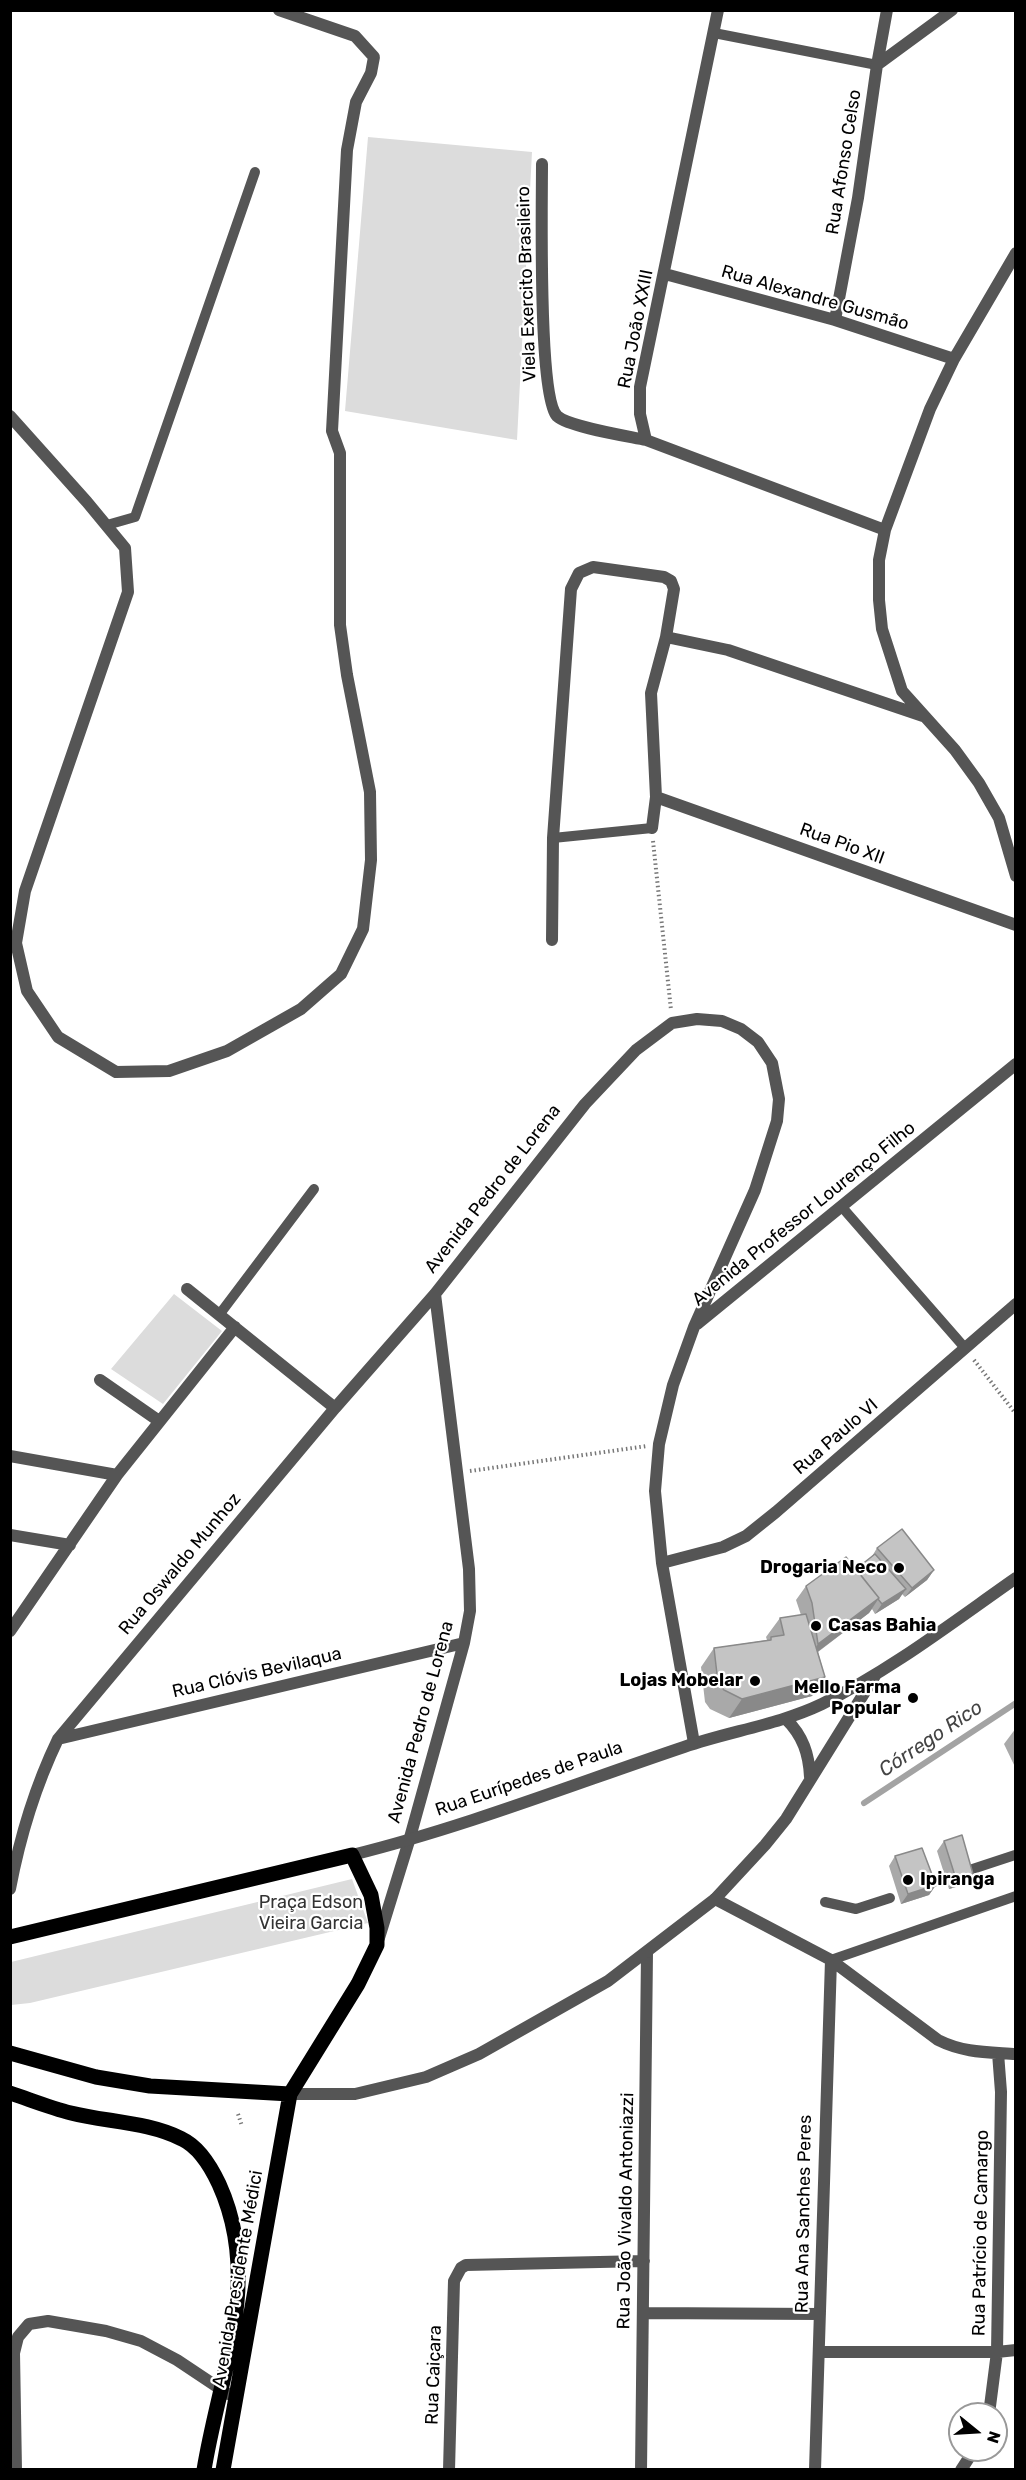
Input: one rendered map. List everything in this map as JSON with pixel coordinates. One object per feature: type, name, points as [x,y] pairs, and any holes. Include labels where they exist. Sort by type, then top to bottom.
[{"type":"main road","name":"Rua Eurípedes de Paula","points":[[10,1937],[352,1855]]},
{"type":"main road","points":[[352,1855],[371,1895],[377,1928],[377,1945]]},
{"type":"main road","name":"Avenida Pedro de Lorena","points":[[290,2094],[358,1984],[377,1945]]},
{"type":"main road","points":[[10,2053],[96,2077],[150,2086],[290,2094]]},
{"type":"main road","name":"Avenida Presidente Médici","points":[[10,2093],[72,2113],[155,2129],[183,2139],[203,2157],[229,2206],[237,2239],[239,2302],[204,2469]]},
{"type":"main road","name":"Avenida Presidente Médici","points":[[223,2469],[290,2094]]},
{"type":"street","points":[[10,416],[125,548],[129,592],[25,891],[16,943],[27,991],[58,1037],[116,1072],[169,1071],[227,1051],[301,1010],[340,974],[363,929],[371,860],[370,792],[347,675],[340,625],[340,453],[332,431],[346,150],[356,102],[371,73],[374,57],[355,36],[279,10]]},
{"type":"street","name":"Rua João XXIII","points":[[646,440],[640,414],[640,387],[718,10]]},
{"type":"street","name":"Rua Afonso Celso","points":[[835,320],[858,198],[887,10]]},
{"type":"street","points":[[877,65],[952,10]]},
{"type":"street","name":"Viela Exercito Brasileiro","points":[[542,165],[542,296],[549,398],[557,416],[574,424],[646,440]]},
{"type":"street","points":[[1016,253],[954,358],[930,409],[885,530],[879,560],[882,628],[902,691],[955,750],[979,783],[999,818],[1014,862],[1016,876]]},
{"type":"street","name":"Rua Alexandre Gusmão","points":[[665,274],[835,320],[954,358]]},
{"type":"street","points":[[646,440],[885,530]]},
{"type":"street","points":[[552,940],[554,838],[571,589],[579,573],[593,567],[664,577],[671,581],[674,589],[666,637],[651,693],[656,797],[652,828]]},
{"type":"street","points":[[666,637],[729,650],[924,716]]},
{"type":"street","name":"Rua Pio XII","points":[[656,797],[1016,925]]},
{"type":"street","name":"Avenida Pedro de Lorena","points":[[377,1945],[409,1841],[464,1642],[470,1611],[469,1569],[435,1294],[585,1104],[636,1050],[672,1023],[697,1019],[722,1021],[741,1029],[758,1042],[772,1063],[779,1099],[777,1121],[755,1190],[694,1327]]},
{"type":"street","name":"Avenida Professor Lourenço Filho","points":[[694,1743],[662,1563],[655,1491],[659,1444],[673,1385],[694,1327],[1016,1064]]},
{"type":"street","points":[[187,1289],[335,1408]]},
{"type":"street","name":"Rua Oswaldo Munhoz","points":[[10,1888],[16,1857],[34,1795],[58,1739],[335,1408],[435,1294]]},
{"type":"street","name":"Rua Paulo VI","points":[[662,1563],[723,1547],[746,1536],[1016,1304]]},
{"type":"street","points":[[13,1624],[117,1475],[235,1327]]},
{"type":"street","points":[[100,1380],[159,1421]]},
{"type":"street","points":[[10,1456],[117,1475]]},
{"type":"street","points":[[10,1535],[70,1545]]},
{"type":"street","name":"Rua Eurípedes de Paula","points":[[352,1855],[409,1841],[694,1743],[786,1719],[825,1702],[876,1674],[1016,1578]]},
{"type":"street","name":"Rua Clóvis Bevilaqua","points":[[58,1739],[464,1642]]},
{"type":"street","points":[[290,2094],[355,2094],[426,2077],[479,2054],[608,1981],[715,1899],[765,1845],[786,1819],[876,1674]]},
{"type":"street","points":[[786,1719],[803,1741],[809,1760],[810,1778]]},
{"type":"street","points":[[715,1899],[831,1960],[938,2040],[953,2048],[972,2053],[1016,2054]]},
{"type":"street","name":"Rua João Vivaldo Antoniazzi","points":[[640,2469],[647,1953]]},
{"type":"street","name":"Rua Ana Sanches Peres","points":[[815,2469],[831,1960]]},
{"type":"street","name":"Rua Patrício de Camargo","points":[[991,2402],[997,2352],[1001,2092],[998,2053]]},
{"type":"street","name":"Rua Caiçara","points":[[449,2469],[454,2281],[461,2268],[466,2265],[644,2261]]},
{"type":"street","points":[[643,2313],[820,2314]]},
{"type":"street","points":[[16,2469],[14,2353],[18,2337],[29,2324],[48,2320],[106,2331],[141,2341],[177,2360],[236,2400]]},
{"type":"street","points":[[819,2352],[997,2352],[1016,2350]]},
{"type":"lane","points":[[714,33],[877,65]]},
{"type":"lane","points":[[107,525],[135,517],[255,172]]},
{"type":"lane","points":[[554,838],[652,828]]},
{"type":"lane","points":[[219,1315],[315,1190]]},
{"type":"lane","points":[[841,1206],[965,1348]]},
{"type":"lane","points":[[918,1887],[1015,1855]]},
{"type":"lane","points":[[831,1960],[1016,1896]]},
{"type":"lane","points":[[825,1902],[856,1909],[890,1898]]},
{"type":"path","points":[[652,828],[672,1023]]},
{"type":"path","points":[[965,1348],[1016,1414]]},
{"type":"path","points":[[458,1473],[659,1444]]},
{"type":"path","points":[[238,2114],[242,2127]]},
{"type":"green space","points":[[368,137],[532,152],[517,440],[345,411]]},
{"type":"green space","points":[[174,1294],[222,1331],[163,1404],[111,1369]]},
{"type":"green space","name":"Praça Edson Vieira Garcia","points":[[352,1879],[368,1923],[30,2003],[11,2005],[11,1962]]},
{"type":"building","points":[[902,1529],[934,1570],[912,1588],[877,1548]]},
{"type":"building","points":[[875,1554],[906,1589],[882,1604],[856,1569]]},
{"type":"building","points":[[846,1557],[879,1598],[818,1644],[812,1603],[806,1586]]},
{"type":"building","name":"Lojas Mobelar","points":[[806,1614],[825,1677],[742,1699],[724,1690],[718,1683],[714,1648],[771,1640],[771,1637],[784,1635],[780,1618]]},
{"type":"building","points":[[962,1835],[973,1874],[956,1879],[944,1841]]},
{"type":"building","points":[[922,1848],[936,1885],[908,1894],[895,1856]]},
{"type":"waterway","name":"Córrego Rico","points":[[864,1803],[1016,1703]]},
{"type":"place","name":"Drogaria Neco","points":[[899,1568]]},
{"type":"place","name":"Casas Bahia","points":[[816,1626]]},
{"type":"place","name":"Lojas Mobelar","points":[[755,1681]]},
{"type":"place","name":"Mello Farma Popular","points":[[913,1698]]},
{"type":"place","name":"Ipiranga","points":[[908,1880]]}]
